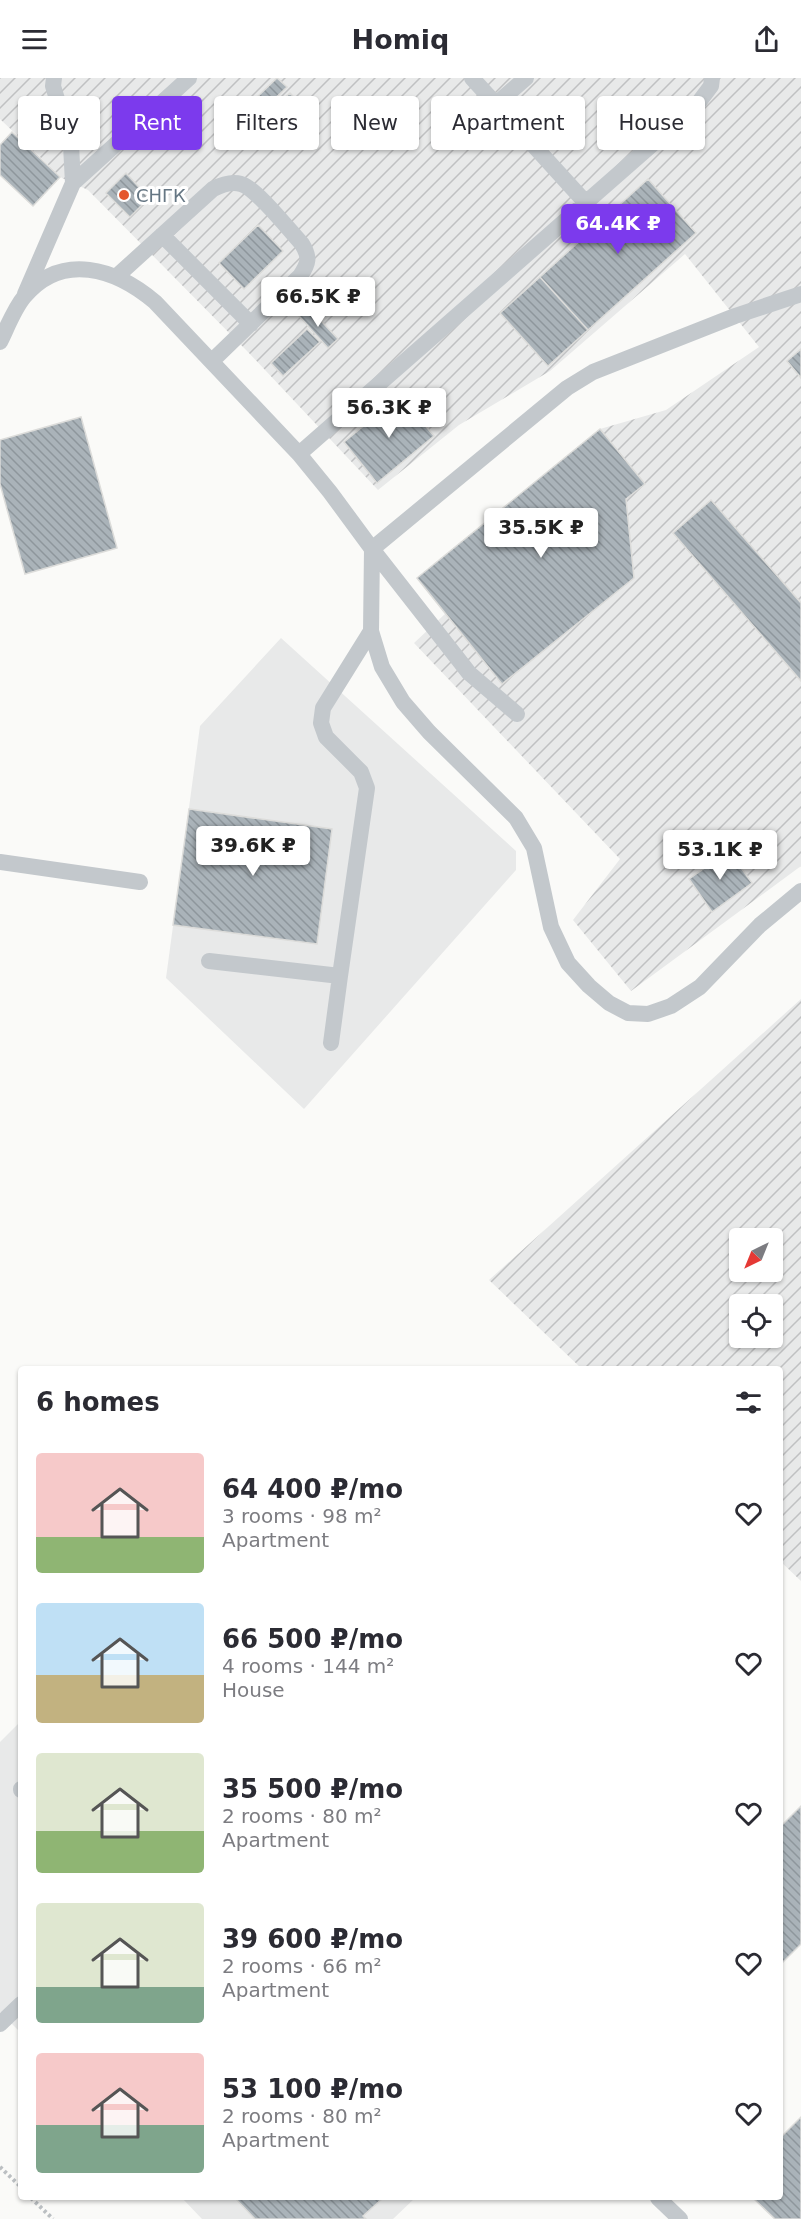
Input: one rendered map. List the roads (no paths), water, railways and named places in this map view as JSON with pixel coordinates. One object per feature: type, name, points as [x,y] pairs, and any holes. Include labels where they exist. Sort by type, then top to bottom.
[{"type":"lane","points":[[0,342],[24,297],[73,183],[74,165],[71,145],[53,86],[54,78]]},
{"type":"lane","points":[[73,183],[189,78]]},
{"type":"lane","points":[[472,78],[489,96]]},
{"type":"lane","points":[[505,96],[526,78]]},
{"type":"lane","points":[[299,454],[696,106],[711,86],[712,78]]},
{"type":"lane","points":[[538,150],[586,203]]},
{"type":"lane","points":[[117,276],[213,189],[226,183],[241,183],[253,191],[302,244],[308,254],[308,264],[300,276],[212,361]]},
{"type":"lane","points":[[162,235],[251,324]]},
{"type":"lane","points":[[24,297],[42,282],[58,273],[81,269],[102,271],[117,276],[155,302],[299,454],[469,673],[517,714]]},
{"type":"lane","points":[[801,294],[735,316],[593,372],[567,388],[372,549],[371,631],[381,667],[403,702],[429,732],[516,818],[534,848],[551,927],[568,963],[609,1003],[628,1013],[648,1014],[671,1006],[700,987],[760,926],[801,891]]},
{"type":"lane","points":[[331,1043],[367,788],[361,772],[326,737],[321,723],[322,708],[371,631]]},
{"type":"lane","points":[[0,862],[140,882]]},
{"type":"lane","points":[[209,961],[340,976]]},
{"type":"lane","points":[[0,2024],[18,2007]]},
{"type":"lane","points":[[660,2200],[680,2219]]},
{"type":"place","name":"СНГК","points":[[124,195]]}]
